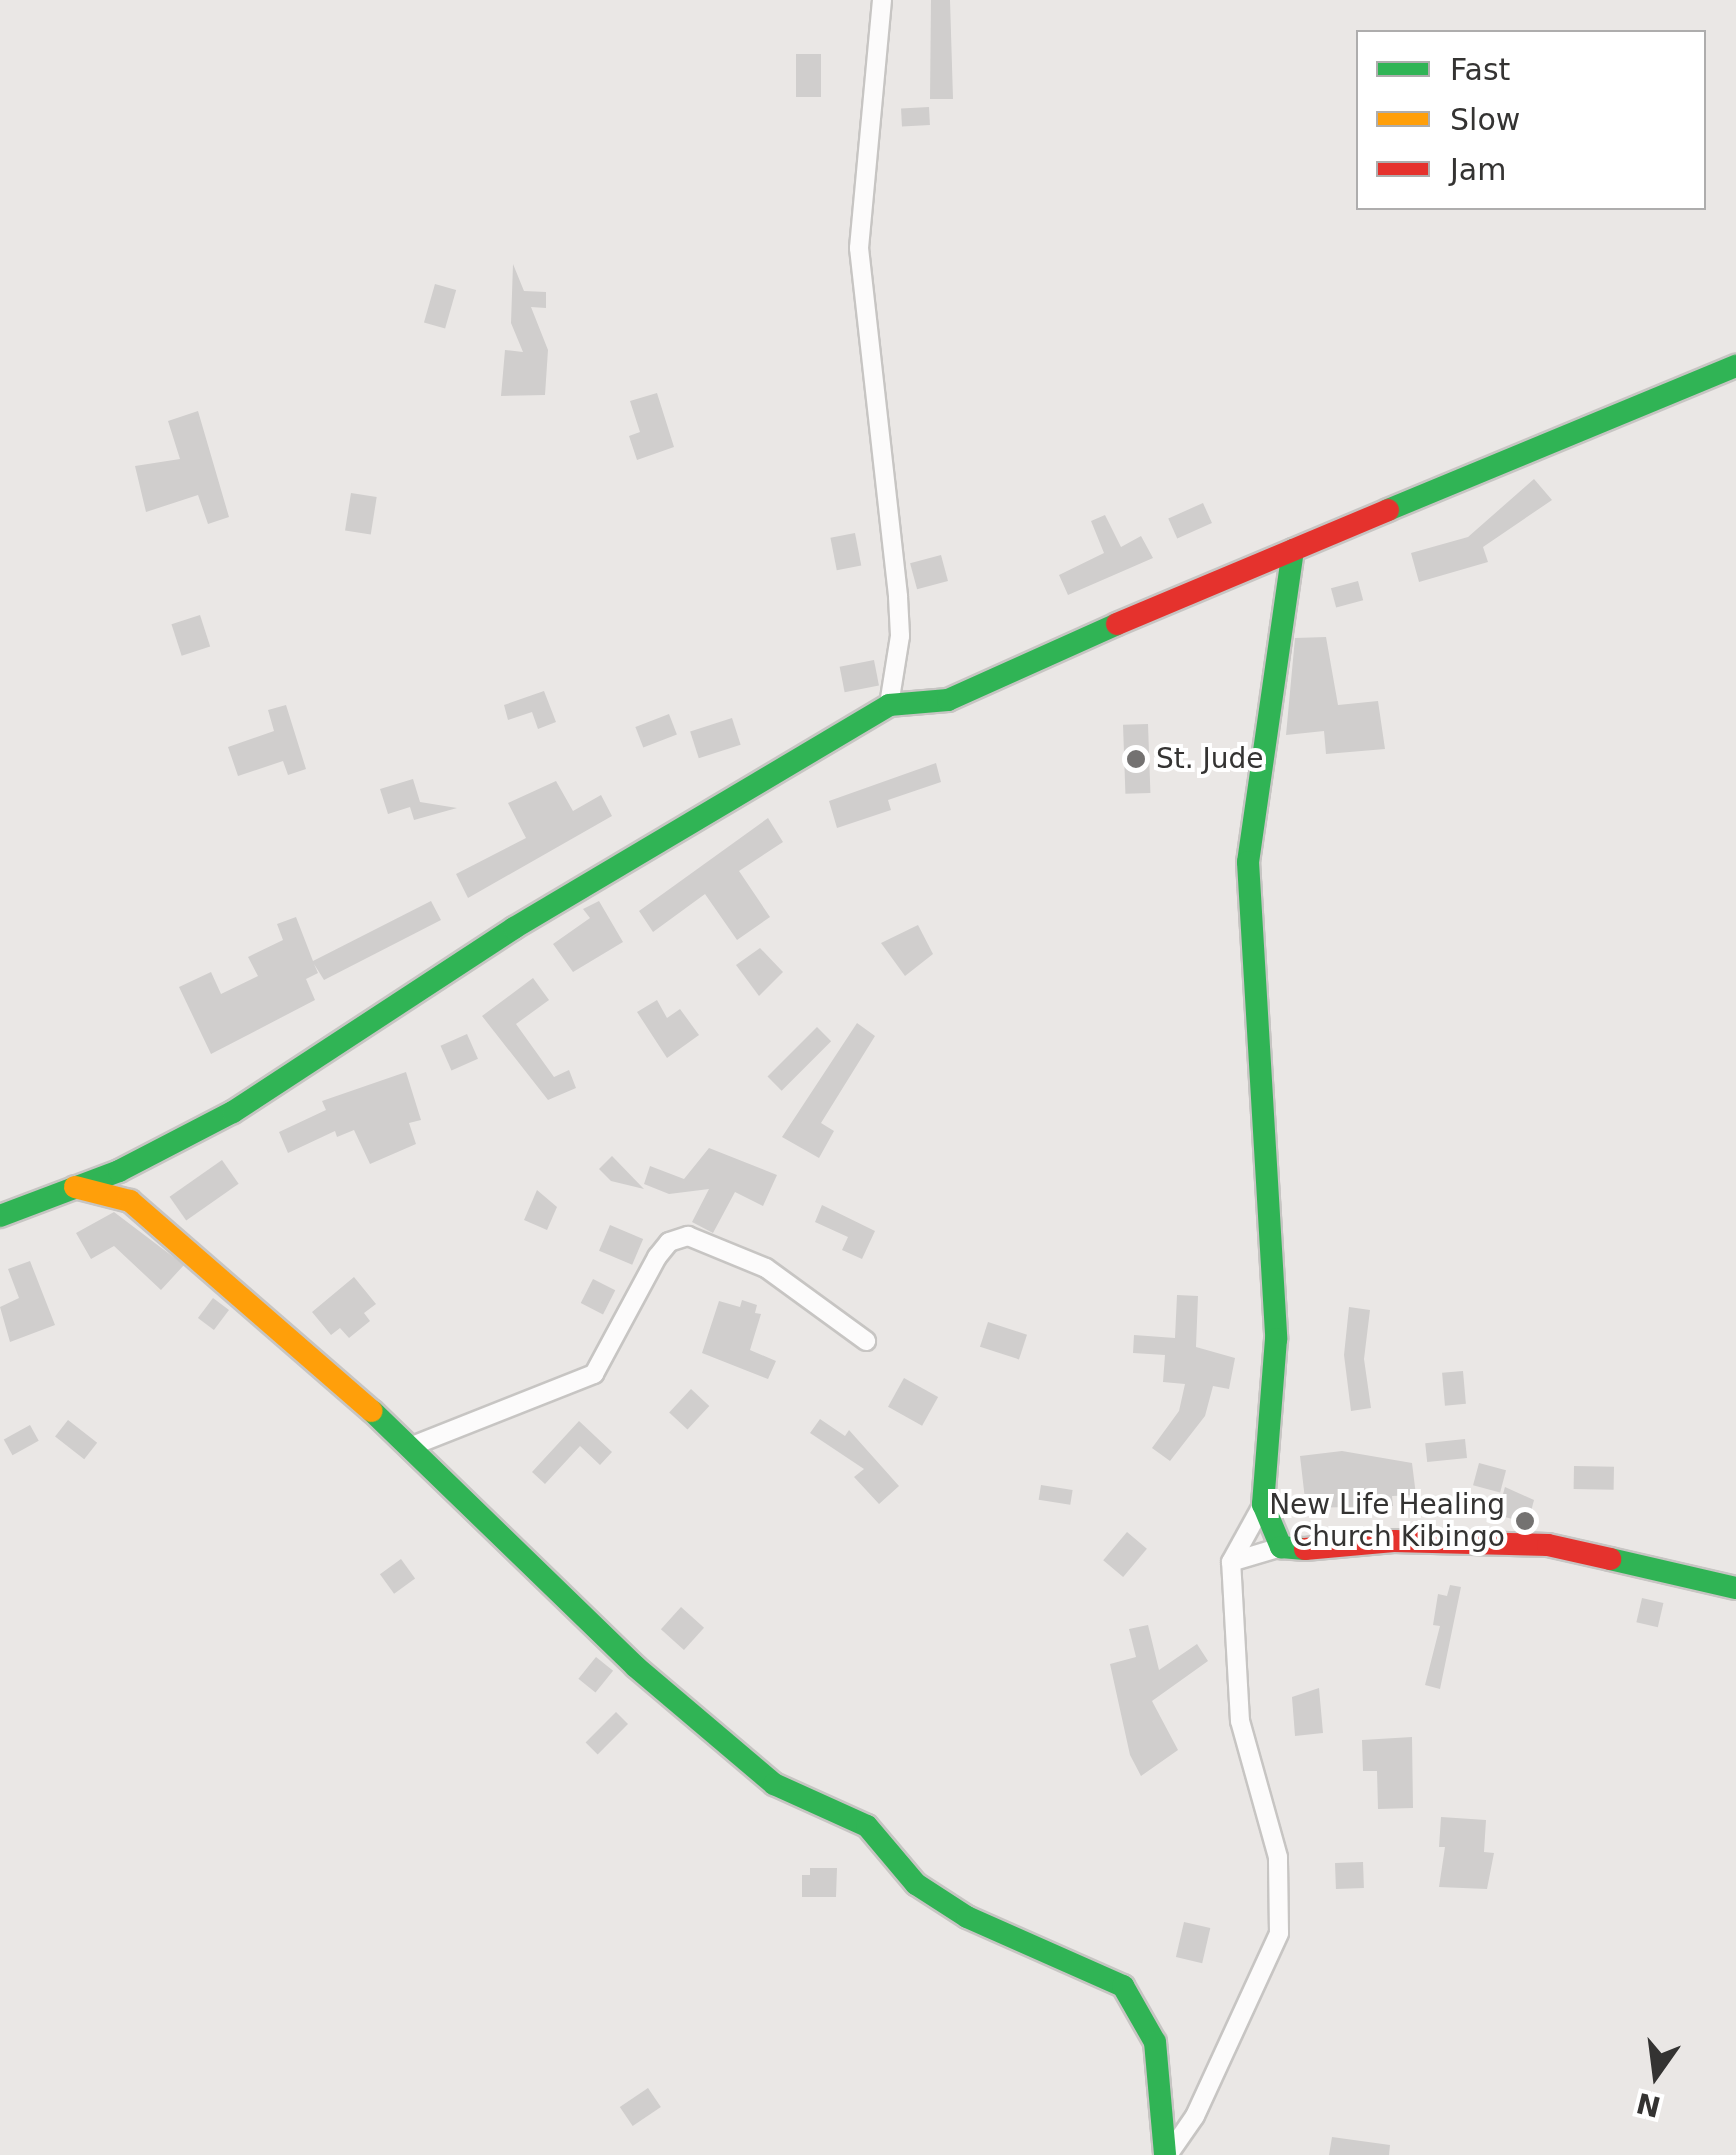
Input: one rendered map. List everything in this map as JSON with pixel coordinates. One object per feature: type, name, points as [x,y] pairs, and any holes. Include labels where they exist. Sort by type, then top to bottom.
[{"type":"street","points":[[882,0],[859,248],[898,597],[900,636],[889,705]]},
{"type":"street","points":[[0,1216],[75,1187],[233,1112],[514,928],[889,705],[948,700],[1293,550],[1736,366]]},
{"type":"street","points":[[1166,2155],[1195,2116],[1279,1933],[1278,1857],[1240,1721],[1232,1562],[1262,1504],[1276,1338],[1248,862],[1293,550]]},
{"type":"street","points":[[75,1187],[130,1202],[412,1446],[636,1667],[774,1784],[867,1826],[916,1884],[968,1917],[1018,1945],[1122,1986],[1155,2042],[1166,2155]]},
{"type":"street","points":[[412,1446],[594,1374],[658,1257],[669,1242],[688,1236],[766,1268],[866,1341]]},
{"type":"street","points":[[1262,1504],[1281,1547]]},
{"type":"street","points":[[1232,1562],[1281,1547],[1548,1544],[1725,1580],[1736,1588]]},
{"type":"building","points":[[931,0],[950,0],[953,99],[930,99]]},
{"type":"building","points":[[796,54],[821,54],[821,97],[796,97]]},
{"type":"building","points":[[929,107],[930,125],[902,126],[901,108]]},
{"type":"building","points":[[513,264],[524,291],[546,292],[546,308],[531,307],[548,350],[545,395],[501,396],[505,350],[523,352],[511,323]]},
{"type":"building","points":[[435,284],[456,290],[445,329],[424,322]]},
{"type":"building","points":[[657,393],[674,447],[637,460],[629,436],[640,432],[630,401]]},
{"type":"building","points":[[198,411],[229,517],[208,524],[198,495],[146,512],[135,466],[180,459],[168,421]]},
{"type":"building","points":[[1534,479],[1552,500],[1483,547],[1488,562],[1419,582],[1411,553],[1468,537]]},
{"type":"building","points":[[351,493],[377,497],[371,535],[345,531]]},
{"type":"building","points":[[1203,503],[1212,523],[1177,539],[1168,518]]},
{"type":"building","points":[[1105,515],[1121,547],[1141,536],[1153,558],[1068,595],[1059,575],[1104,553],[1091,521]]},
{"type":"building","points":[[855,533],[861,565],[837,570],[830,538]]},
{"type":"building","points":[[941,555],[948,581],[917,589],[910,563]]},
{"type":"building","points":[[1358,581],[1363,600],[1336,608],[1331,588]]},
{"type":"building","points":[[200,615],[210,646],[182,656],[171,624]]},
{"type":"building","points":[[1326,637],[1338,705],[1378,701],[1385,749],[1326,754],[1324,731],[1286,735],[1295,638]]},
{"type":"building","points":[[874,660],[879,686],[845,692],[840,667]]},
{"type":"building","points":[[544,691],[556,722],[538,729],[532,712],[508,720],[504,705]]},
{"type":"building","points":[[286,705],[306,769],[288,775],[283,761],[238,776],[228,747],[274,731],[268,710]]},
{"type":"building","points":[[669,714],[677,735],[643,747],[635,727]]},
{"type":"building","points":[[732,718],[741,745],[699,758],[690,732]]},
{"type":"building","name":"St. Jude","points":[[1148,724],[1150,793],[1125,794],[1123,725]]},
{"type":"building","points":[[936,763],[941,782],[888,800],[891,810],[837,828],[829,801]]},
{"type":"building","points":[[413,779],[420,802],[457,808],[414,820],[410,807],[388,814],[380,789]]},
{"type":"building","points":[[556,781],[573,811],[601,795],[612,816],[468,898],[456,874],[526,838],[508,803]]},
{"type":"building","points":[[768,818],[783,842],[739,871],[770,917],[737,940],[705,894],[653,932],[639,911]]},
{"type":"building","points":[[431,901],[441,920],[324,980],[314,964],[318,973],[306,979],[315,1000],[211,1054],[179,987],[211,972],[221,994],[258,976],[248,957],[283,940],[277,924],[296,917],[313,961]]},
{"type":"building","points":[[599,901],[623,942],[573,972],[553,944],[590,918],[583,909]]},
{"type":"building","points":[[918,925],[933,954],[905,976],[881,943]]},
{"type":"building","points":[[760,948],[783,972],[759,996],[736,965]]},
{"type":"building","points":[[533,978],[549,1000],[516,1024],[554,1077],[569,1070],[576,1088],[548,1100],[482,1016]]},
{"type":"building","points":[[657,1000],[667,1018],[680,1009],[699,1035],[667,1058],[637,1012]]},
{"type":"building","points":[[857,1023],[875,1036],[821,1123],[834,1131],[819,1158],[782,1137]]},
{"type":"building","points":[[817,1027],[831,1041],[782,1091],[768,1076]]},
{"type":"building","points":[[467,1034],[478,1059],[451,1070],[441,1046]]},
{"type":"building","points":[[406,1072],[421,1120],[409,1123],[416,1144],[370,1164],[354,1130],[337,1137],[335,1131],[288,1153],[279,1132],[326,1110],[322,1101]]},
{"type":"building","points":[[709,1148],[777,1175],[763,1206],[735,1192],[713,1233],[692,1222],[709,1189],[669,1194],[644,1184],[650,1166],[684,1179]]},
{"type":"building","points":[[612,1156],[644,1189],[611,1181],[599,1169]]},
{"type":"building","points":[[222,1160],[239,1184],[186,1220],[170,1197]]},
{"type":"building","points":[[537,1190],[557,1207],[547,1230],[524,1220]]},
{"type":"building","points":[[822,1205],[875,1231],[862,1259],[842,1250],[848,1237],[815,1222]]},
{"type":"building","points":[[114,1212],[184,1265],[161,1290],[114,1246],[91,1259],[76,1233]]},
{"type":"building","points":[[610,1225],[643,1239],[632,1265],[599,1251]]},
{"type":"building","points":[[30,1261],[55,1325],[10,1342],[0,1307],[19,1298],[8,1269]]},
{"type":"building","points":[[354,1277],[376,1304],[364,1313],[370,1321],[349,1338],[340,1328],[331,1335],[312,1312]]},
{"type":"building","points":[[593,1279],[615,1290],[603,1314],[581,1303]]},
{"type":"building","points":[[1177,1295],[1198,1296],[1196,1347],[1235,1358],[1229,1389],[1213,1386],[1205,1416],[1170,1461],[1152,1448],[1179,1411],[1185,1384],[1163,1382],[1165,1355],[1133,1353],[1134,1335],[1175,1338]]},
{"type":"building","points":[[213,1298],[229,1310],[214,1330],[198,1318]]},
{"type":"building","points":[[742,1300],[757,1305],[755,1313],[761,1314],[750,1350],[776,1361],[768,1379],[702,1353],[719,1301],[740,1307]]},
{"type":"building","points":[[1349,1307],[1370,1310],[1364,1359],[1371,1408],[1351,1411],[1344,1355]]},
{"type":"building","points":[[988,1322],[1027,1335],[1019,1359],[980,1347]]},
{"type":"building","points":[[1463,1371],[1466,1404],[1445,1406],[1442,1373]]},
{"type":"building","points":[[904,1378],[938,1397],[922,1426],[888,1407]]},
{"type":"building","points":[[691,1389],[709,1406],[687,1429],[669,1412]]},
{"type":"building","points":[[820,1419],[845,1436],[849,1430],[899,1486],[879,1504],[854,1477],[864,1469],[810,1433]]},
{"type":"building","points":[[68,1420],[97,1443],[84,1459],[55,1437]]},
{"type":"building","points":[[579,1421],[612,1452],[600,1465],[580,1446],[545,1484],[532,1472]]},
{"type":"building","points":[[30,1425],[39,1441],[12,1455],[4,1440]]},
{"type":"building","points":[[1465,1439],[1467,1458],[1427,1462],[1425,1443]]},
{"type":"building","points":[[1342,1451],[1412,1463],[1416,1495],[1392,1496],[1393,1506],[1306,1508],[1300,1456]]},
{"type":"building","points":[[1479,1463],[1506,1470],[1500,1492],[1473,1485]]},
{"type":"building","points":[[1574,1466],[1614,1467],[1614,1490],[1574,1489]]},
{"type":"building","points":[[1041,1485],[1073,1490],[1070,1505],[1039,1500]]},
{"type":"building","points":[[1505,1487],[1534,1500],[1528,1523],[1497,1515]]},
{"type":"building","points":[[1127,1532],[1147,1549],[1123,1577],[1103,1560]]},
{"type":"building","points":[[401,1559],[415,1578],[394,1594],[380,1574]]},
{"type":"building","points":[[1450,1585],[1461,1587],[1440,1689],[1425,1685],[1440,1626],[1433,1625],[1438,1594],[1447,1596]]},
{"type":"building","points":[[1642,1598],[1663,1603],[1658,1627],[1636,1622]]},
{"type":"building","points":[[681,1607],[704,1628],[684,1650],[661,1629]]},
{"type":"building","points":[[1148,1625],[1159,1670],[1197,1644],[1208,1661],[1152,1701],[1178,1750],[1141,1776],[1130,1755],[1110,1664],[1136,1657],[1129,1629]]},
{"type":"building","points":[[596,1657],[613,1671],[595,1693],[578,1679]]},
{"type":"building","points":[[1319,1688],[1323,1733],[1295,1736],[1292,1697]]},
{"type":"building","points":[[616,1712],[628,1724],[598,1754],[586,1742]]},
{"type":"building","points":[[1412,1737],[1413,1808],[1378,1809],[1377,1771],[1363,1771],[1362,1740]]},
{"type":"building","points":[[1441,1817],[1486,1820],[1484,1852],[1494,1853],[1487,1889],[1439,1887],[1445,1847],[1439,1847]]},
{"type":"building","points":[[1363,1862],[1364,1888],[1336,1889],[1335,1863]]},
{"type":"building","points":[[810,1868],[837,1868],[836,1897],[802,1897],[802,1875],[810,1875]]},
{"type":"building","points":[[1184,1922],[1210,1928],[1202,1963],[1176,1957]]},
{"type":"building","points":[[648,2088],[661,2107],[633,2126],[620,2107]]},
{"type":"building","points":[[1332,2137],[1390,2145],[1389,2155],[1329,2155]]},
{"type":"traffic: fast","points":[[1388,510],[1736,366]]},
{"type":"traffic: fast","points":[[1293,550],[1248,862],[1276,1339],[1263,1504],[1281,1547],[1305,1549]]},
{"type":"traffic: fast","points":[[0,1216],[119,1171],[233,1112],[514,928],[889,705],[948,700],[1117,624]]},
{"type":"traffic: fast","points":[[372,1411],[636,1667],[774,1784],[867,1826],[916,1884],[967,1917],[1123,1986],[1155,2042],[1165,2155]]},
{"type":"traffic: fast","points":[[1610,1559],[1736,1588]]},
{"type":"traffic: slow","points":[[75,1187],[130,1201],[372,1411]]},
{"type":"traffic: jam","points":[[1117,624],[1388,510]]},
{"type":"traffic: jam","points":[[1305,1549],[1394,1541],[1548,1545],[1610,1559]]},
{"type":"place","name":"St. Jude","points":[[1136,759]]},
{"type":"place","name":"New Life Healing Church Kibingo","points":[[1525,1521]]}]
